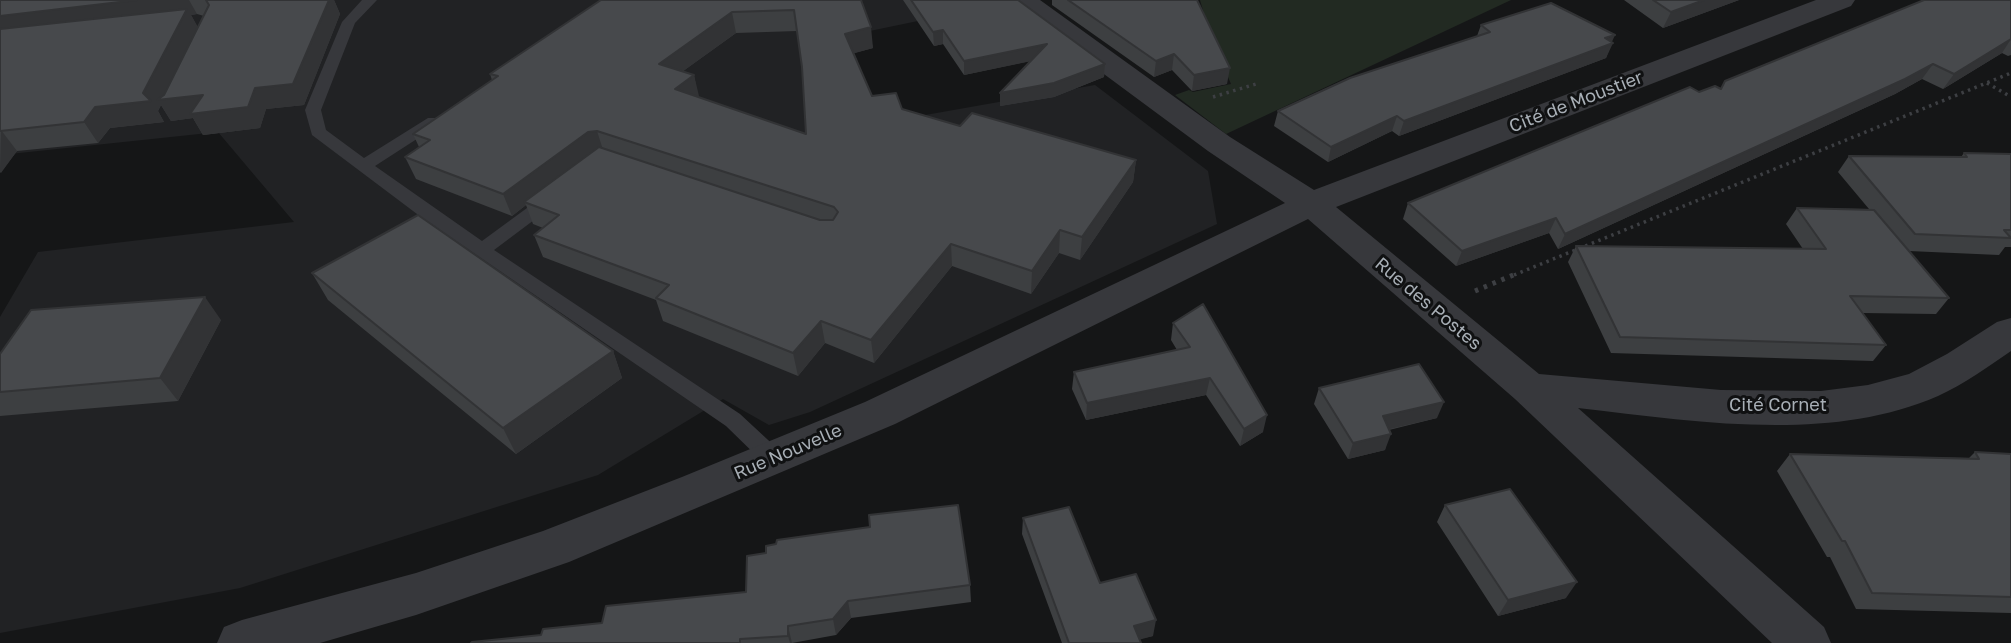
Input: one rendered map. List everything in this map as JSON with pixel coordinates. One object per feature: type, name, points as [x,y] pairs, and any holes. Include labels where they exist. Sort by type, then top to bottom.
[{"type":"street","name":"Rue des Postes","points":[[1022,0],[1219,144],[1311,204],[1432,309],[1529,388],[1807,643]]},
{"type":"street","name":"Cité de Moustier","points":[[1311,204],[1841,0]]},
{"type":"street","name":"Rue Nouvelle","points":[[242,643],[416,594],[553,548],[773,458],[880,413],[1311,204]]},
{"type":"street","name":"Cité Cornet","points":[[1529,388],[1706,404],[1774,407],[1841,404],[1878,399],[1911,390],[1944,375],[2011,332]]},
{"type":"lane","points":[[370,0],[349,22],[313,110],[318,132],[482,250],[733,420],[773,458]]},
{"type":"lane","points":[[364,166],[446,113]]},
{"type":"lane","points":[[482,250],[559,193]]},
{"type":"path","points":[[1432,309],[2011,73]]},
{"type":"path","points":[[1986,83],[2011,97]]},
{"type":"shaded area","points":[[0,0],[988,0],[995,5],[831,39],[852,128],[1095,85],[1208,171],[1217,224],[810,412],[769,425],[723,399],[598,475],[240,588],[0,633],[0,317],[38,252],[294,222],[218,132],[0,155]]},
{"type":"shaded area","points":[[1200,0],[1511,0],[1226,134],[1175,95],[1189,90],[1193,92],[1231,84],[1210,34]]},
{"type":"building","points":[[0,0],[137,0],[0,16]]},
{"type":"building","points":[[206,0],[329,0],[293,84],[255,88],[248,107],[190,114],[203,95],[157,100],[164,95],[209,5]]},
{"type":"building","points":[[601,0],[861,0],[871,27],[845,34],[872,96],[896,93],[902,109],[960,126],[972,113],[1136,160],[1082,237],[1060,230],[1032,271],[951,244],[871,340],[821,321],[793,353],[656,298],[669,285],[534,235],[559,215],[524,202],[599,147],[820,220],[833,220],[838,212],[834,207],[597,131],[588,132],[503,194],[405,157],[430,140],[413,134],[498,76],[490,74]],"holes":[[[794,10],[802,67],[806,134],[675,89],[694,75],[659,64],[732,12]]]},
{"type":"building","points":[[911,0],[1018,0],[1105,64],[1054,83],[1000,93],[1047,44],[964,61],[943,30],[933,32]]},
{"type":"building","points":[[1068,0],[1197,0],[1230,68],[1194,75],[1174,54],[1156,61]]},
{"type":"building","points":[[1653,0],[1704,0],[1671,12]]},
{"type":"building","points":[[1924,0],[2011,0],[2011,39],[1954,74],[1933,64],[1565,234],[1556,218],[1462,251],[1408,203],[1690,87],[1699,92],[1715,86],[1721,89],[1725,81]]},
{"type":"building","points":[[1551,3],[1615,35],[1605,38],[1613,43],[1404,121],[1397,116],[1331,147],[1278,111],[1350,78],[1490,32],[1481,25]]},
{"type":"building","points":[[187,9],[143,93],[151,101],[95,107],[84,122],[0,131],[0,29]]},
{"type":"building","points":[[1964,153],[2011,154],[2011,230],[2004,230],[2011,238],[1915,234],[1849,156],[1967,157]]},
{"type":"building","points":[[1797,208],[1874,210],[1949,298],[1850,296],[1886,345],[1620,337],[1576,246],[1826,249]]},
{"type":"building","points":[[418,215],[613,351],[503,428],[312,273]]},
{"type":"building","points":[[205,297],[160,378],[0,392],[0,354],[31,310]]},
{"type":"building","points":[[1203,304],[1267,415],[1244,429],[1210,378],[1087,403],[1074,372],[1190,347],[1173,323]]},
{"type":"building","points":[[1419,364],[1444,402],[1383,416],[1391,434],[1353,443],[1319,388]]},
{"type":"building","points":[[1975,452],[2011,454],[2011,597],[1872,593],[1845,541],[1842,541],[1790,454],[1979,459]]},
{"type":"building","points":[[1510,489],[1577,582],[1508,600],[1445,505]]},
{"type":"building","points":[[958,505],[970,585],[848,601],[833,619],[788,626],[788,636],[740,639],[740,643],[471,643],[541,635],[543,629],[602,623],[606,606],[746,592],[747,556],[766,553],[766,546],[776,544],[777,540],[870,527],[869,515]]},
{"type":"building","points":[[1069,507],[1100,583],[1136,574],[1156,620],[1134,626],[1141,643],[1069,643],[1023,518]]}]
